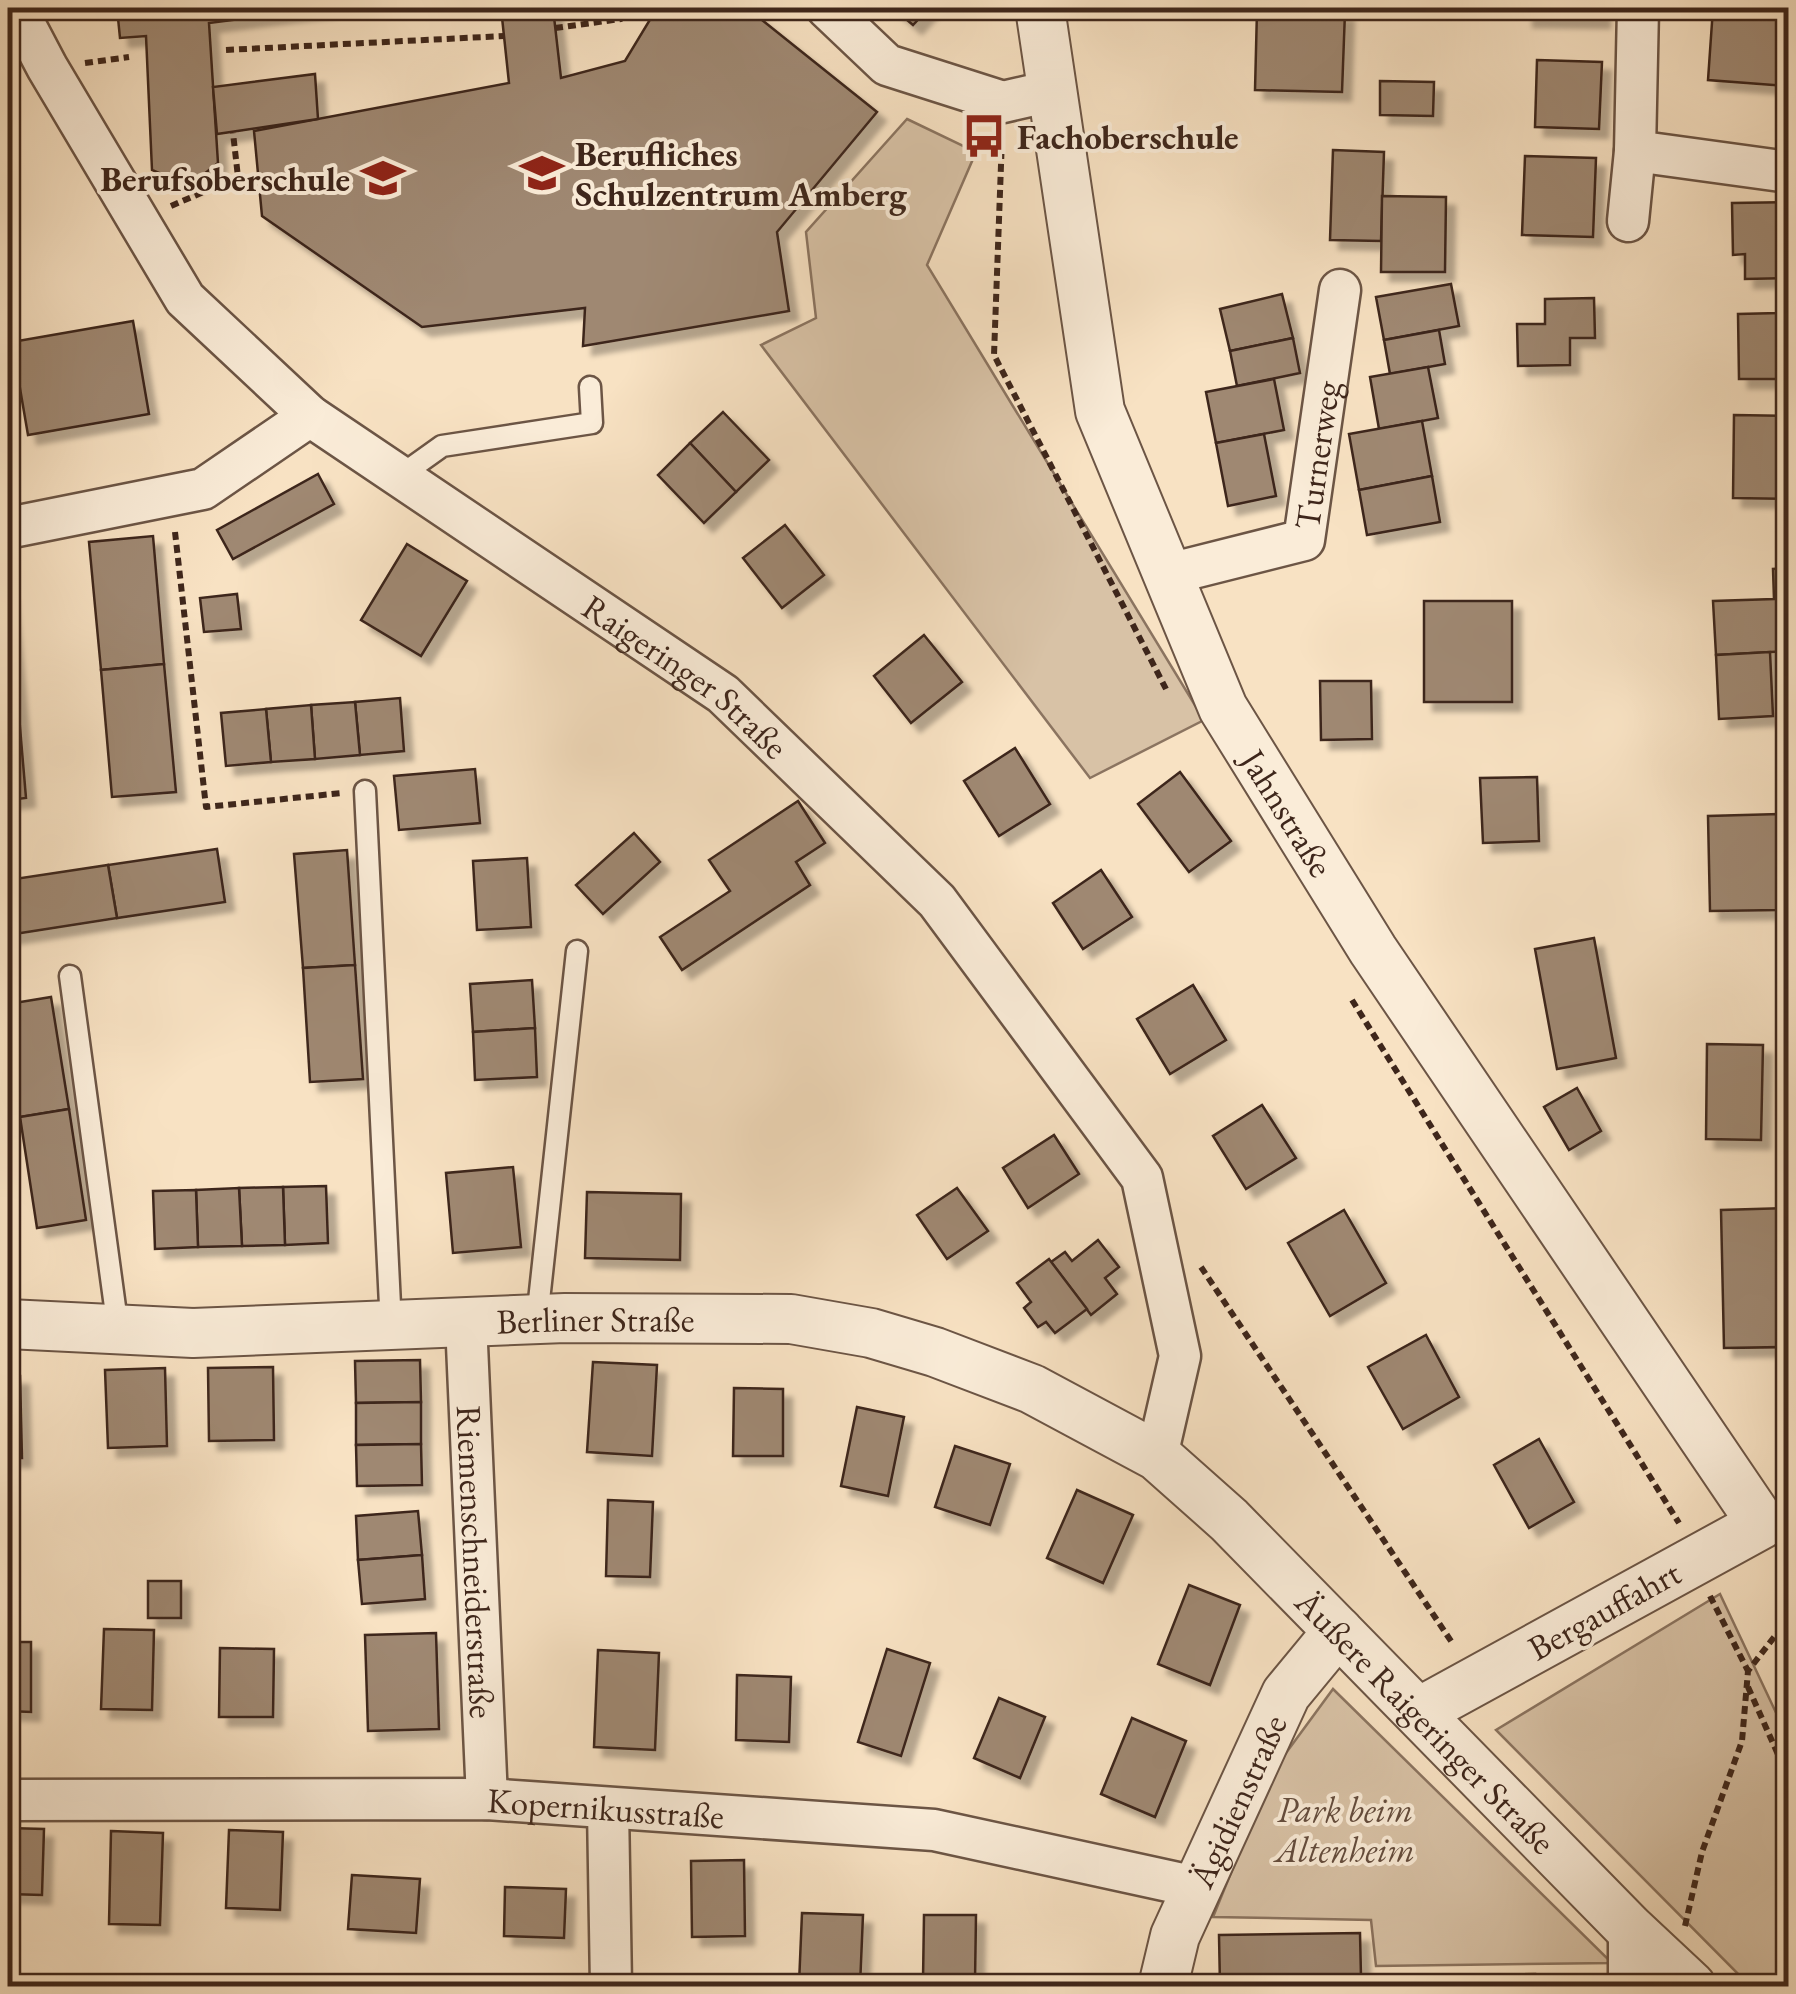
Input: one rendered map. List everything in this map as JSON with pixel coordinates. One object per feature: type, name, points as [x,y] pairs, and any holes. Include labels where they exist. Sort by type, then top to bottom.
[{"type":"street","points":[[827,8],[888,65],[1003,102],[1051,91]]},
{"type":"street","name":"Jahnstraße","points":[[1040,8],[1100,410],[1223,708],[1363,934],[1775,1515]]},
{"type":"street","points":[[1628,221],[1638,8]]},
{"type":"street","name":"Raigeringer Straße","points":[[19,31],[184,299],[310,416],[723,694],[937,901],[1142,1178],[1180,1356],[1158,1456]]},
{"type":"street","points":[[1634,151],[1788,172]]},
{"type":"street","name":"Turnerweg","points":[[1169,574],[1304,540],[1340,290]]},
{"type":"street","points":[[8,528],[203,489],[310,416]]},
{"type":"street","name":"Berliner Straße","points":[[8,1324],[194,1333],[537,1320],[792,1318],[871,1333],[935,1352],[1032,1389],[1158,1456]]},
{"type":"street","name":"Riemenschneiderstraße","points":[[466,1322],[487,1799]]},
{"type":"street","name":"Äußere Raigeringer Straße","points":[[1158,1456],[1229,1520],[1683,1979]]},
{"type":"street","name":"Bergauffahrt","points":[[1419,1712],[1775,1515]]},
{"type":"street","name":"Ägidienstraße","points":[[1163,1986],[1175,1936],[1286,1694],[1338,1632]]},
{"type":"street","name":"Kopernikusstraße","points":[[8,1800],[487,1799],[934,1830],[1196,1888]]},
{"type":"street","points":[[608,1808],[611,1986]]},
{"type":"street","points":[[1629,1986],[1630,1928]]},
{"type":"lane","points":[[400,476],[442,446],[592,423],[590,387]]},
{"type":"lane","points":[[364,791],[391,1326]]},
{"type":"lane","points":[[537,1320],[578,951]]},
{"type":"lane","points":[[70,976],[118,1331]]},
{"type":"path","points":[[555,28],[621,19],[628,8]]},
{"type":"path","points":[[226,50],[504,36]]},
{"type":"path","points":[[138,221],[238,176],[233,132]]},
{"type":"path","points":[[171,496],[206,806],[364,791]]},
{"type":"path","points":[[1195,1258],[1453,1644]]},
{"type":"path","points":[[1683,1979],[1702,1852],[1742,1740],[1748,1686],[1748,1671],[1692,1562]]},
{"type":"path","points":[[1748,1671],[1788,1619]]},
{"type":"path","points":[[1748,1686],[1788,1777]]},
{"type":"green space","points":[[907,119],[976,152],[927,265],[1204,720],[1090,778],[761,345],[816,318],[806,232]]},
{"type":"green space","points":[[1720,1594],[1788,1738],[1788,1986],[1750,1986],[1496,1730]]},
{"type":"green space","name":"Park beim Altenheim","points":[[1333,1689],[1612,1963],[1376,1966],[1371,1920],[1213,1917],[1272,1772]]},
{"type":"building","points":[[117,8],[328,8],[209,23],[218,163],[189,186],[152,170],[146,36],[120,38]]},
{"type":"building","name":"Berufliches Schulzentrum Amberg","points":[[501,8],[553,8],[561,78],[625,61],[657,8],[747,8],[877,112],[777,232],[789,311],[583,346],[585,308],[422,327],[262,216],[254,131],[509,83]]},
{"type":"building","points":[[893,8],[929,8],[913,25]]},
{"type":"building","points":[[1524,8],[1601,8],[1601,19],[1524,18]]},
{"type":"building","points":[[1713,8],[1788,8],[1788,86],[1708,80]]},
{"type":"building","points":[[1257,10],[1345,12],[1342,92],[1255,90]]},
{"type":"building","points":[[1537,60],[1602,62],[1599,129],[1535,127]]},
{"type":"building","points":[[315,74],[318,119],[217,134],[213,87]]},
{"type":"building","points":[[1380,81],[1434,82],[1433,116],[1380,115]]},
{"type":"building","points":[[1333,150],[1384,152],[1381,241],[1330,240]]},
{"type":"building","points":[[1525,156],[1596,158],[1593,237],[1522,235]]},
{"type":"building","points":[[1382,196],[1446,197],[1445,272],[1381,272]]},
{"type":"building","points":[[1788,202],[1788,278],[1745,279],[1745,254],[1733,255],[1732,203]]},
{"type":"building","points":[[1788,278],[1788,379],[1739,379],[1738,314],[1779,313],[1778,279]]},
{"type":"building","points":[[1451,284],[1459,326],[1384,340],[1376,297]]},
{"type":"building","points":[[1282,294],[1293,338],[1230,351],[1220,309]]},
{"type":"building","points":[[1594,298],[1595,338],[1570,338],[1570,365],[1518,366],[1517,324],[1545,324],[1545,299]]},
{"type":"building","points":[[133,321],[149,414],[28,435],[12,342]]},
{"type":"building","points":[[1439,330],[1445,364],[1390,374],[1384,340]]},
{"type":"building","points":[[1293,338],[1300,373],[1237,386],[1230,351]]},
{"type":"building","points":[[1428,367],[1438,418],[1379,429],[1370,377]]},
{"type":"building","points":[[1274,379],[1284,430],[1216,443],[1206,392]]},
{"type":"building","points":[[723,412],[769,460],[736,492],[690,443]]},
{"type":"building","points":[[1734,415],[1788,416],[1788,499],[1733,498]]},
{"type":"building","points":[[1422,421],[1432,476],[1359,490],[1349,434]]},
{"type":"building","points":[[1264,434],[1276,496],[1228,506],[1216,443]]},
{"type":"building","points":[[690,443],[736,492],[704,523],[658,475]]},
{"type":"building","points":[[318,474],[334,504],[233,559],[217,530]]},
{"type":"building","points":[[1432,476],[1440,522],[1367,535],[1359,490]]},
{"type":"building","points":[[785,525],[824,575],[782,608],[743,558]]},
{"type":"building","points":[[153,536],[164,664],[101,670],[89,542]]},
{"type":"building","points":[[407,544],[467,581],[421,656],[361,620]]},
{"type":"building","points":[[1788,568],[1788,651],[1716,655],[1713,601],[1774,599],[1773,569]]},
{"type":"building","points":[[8,591],[16,680],[8,681]]},
{"type":"building","points":[[237,594],[241,629],[204,632],[200,598]]},
{"type":"building","points":[[1424,601],[1512,601],[1512,702],[1424,702]]},
{"type":"building","points":[[924,635],[962,682],[911,723],[874,676]]},
{"type":"building","points":[[1770,652],[1773,716],[1719,719],[1716,655]]},
{"type":"building","points":[[164,664],[176,792],[112,797],[101,670]]},
{"type":"building","points":[[16,680],[26,798],[8,800],[8,681]]},
{"type":"building","points":[[1320,681],[1371,681],[1372,739],[1321,740]]},
{"type":"building","points":[[400,698],[404,751],[360,755],[355,702]]},
{"type":"building","points":[[355,702],[360,755],[315,759],[311,705]]},
{"type":"building","points":[[311,705],[315,759],[271,762],[266,709]]},
{"type":"building","points":[[266,709],[271,762],[226,766],[221,713]]},
{"type":"building","points":[[1015,748],[1050,804],[999,836],[964,781]]},
{"type":"building","points":[[475,769],[480,823],[399,830],[394,776]]},
{"type":"building","points":[[1180,772],[1231,841],[1189,872],[1138,804]]},
{"type":"building","points":[[1537,777],[1539,841],[1483,843],[1480,778]]},
{"type":"building","points":[[798,801],[825,843],[796,862],[810,885],[682,970],[660,937],[730,891],[709,860]]},
{"type":"building","points":[[1781,814],[1783,910],[1710,911],[1708,816]]},
{"type":"building","points":[[634,833],[660,862],[603,914],[576,885]]},
{"type":"building","points":[[217,849],[225,902],[117,918],[108,865]]},
{"type":"building","points":[[347,850],[355,965],[303,968],[294,854]]},
{"type":"building","points":[[527,858],[531,927],[477,930],[473,861]]},
{"type":"building","points":[[108,865],[117,918],[8,935],[8,880]]},
{"type":"building","points":[[1101,870],[1132,917],[1083,949],[1053,903]]},
{"type":"building","points":[[1594,938],[1616,1058],[1557,1069],[1535,949]]},
{"type":"building","points":[[355,965],[363,1079],[310,1082],[303,968]]},
{"type":"building","points":[[532,980],[535,1028],[473,1032],[470,984]]},
{"type":"building","points":[[1193,985],[1226,1040],[1170,1074],[1137,1019]]},
{"type":"building","points":[[51,997],[69,1109],[20,1117],[8,1038],[8,1004]]},
{"type":"building","points":[[535,1028],[537,1077],[475,1080],[473,1032]]},
{"type":"building","points":[[1707,1044],[1763,1045],[1761,1140],[1706,1139]]},
{"type":"building","points":[[1577,1088],[1601,1131],[1569,1150],[1544,1107]]},
{"type":"building","points":[[1262,1105],[1296,1158],[1246,1189],[1213,1136]]},
{"type":"building","points":[[69,1109],[86,1220],[37,1228],[20,1117]]},
{"type":"building","points":[[1054,1135],[1079,1174],[1028,1208],[1003,1168]]},
{"type":"building","points":[[513,1167],[521,1247],[453,1253],[446,1173]]},
{"type":"building","points":[[326,1186],[328,1243],[285,1245],[283,1187]]},
{"type":"building","points":[[283,1187],[285,1245],[242,1246],[239,1188]]},
{"type":"building","points":[[239,1188],[242,1246],[198,1247],[196,1190]]},
{"type":"building","points":[[957,1188],[988,1231],[947,1259],[917,1215]]},
{"type":"building","points":[[196,1190],[198,1247],[155,1249],[153,1191]]},
{"type":"building","points":[[587,1192],[681,1194],[680,1260],[585,1258]]},
{"type":"building","points":[[1788,1208],[1788,1347],[1724,1348],[1721,1210]]},
{"type":"building","points":[[1344,1210],[1386,1283],[1330,1316],[1288,1243]]},
{"type":"building","points":[[1098,1240],[1119,1267],[1105,1278],[1117,1294],[1091,1315],[1051,1262],[1065,1252],[1072,1261]]},
{"type":"building","points":[[1049,1259],[1087,1309],[1055,1333],[1046,1322],[1038,1327],[1024,1308],[1031,1302],[1017,1283]]},
{"type":"building","points":[[1426,1335],[1459,1397],[1403,1429],[1368,1367]]},
{"type":"building","points":[[420,1360],[421,1402],[356,1403],[355,1361]]},
{"type":"building","points":[[593,1362],[657,1365],[652,1456],[587,1452]]},
{"type":"building","points":[[273,1367],[274,1440],[209,1441],[208,1368]]},
{"type":"building","points":[[165,1368],[167,1446],[108,1448],[105,1370]]},
{"type":"building","points":[[8,1376],[20,1376],[22,1458],[8,1458]]},
{"type":"building","points":[[734,1388],[783,1389],[783,1456],[733,1456]]},
{"type":"building","points":[[421,1402],[421,1444],[356,1445],[356,1403]]},
{"type":"building","points":[[857,1407],[904,1417],[888,1496],[841,1486]]},
{"type":"building","points":[[1539,1439],[1574,1502],[1529,1528],[1494,1465]]},
{"type":"building","points":[[421,1444],[422,1485],[357,1486],[356,1445]]},
{"type":"building","points":[[955,1446],[1010,1464],[990,1525],[935,1507]]},
{"type":"building","points":[[1077,1490],[1133,1515],[1103,1583],[1047,1558]]},
{"type":"building","points":[[608,1500],[653,1502],[650,1577],[606,1576]]},
{"type":"building","points":[[418,1511],[422,1555],[358,1560],[356,1516]]},
{"type":"building","points":[[422,1555],[425,1599],[362,1604],[358,1560]]},
{"type":"building","points":[[148,1581],[181,1581],[181,1618],[148,1618]]},
{"type":"building","points":[[1189,1585],[1240,1605],[1210,1685],[1158,1664]]},
{"type":"building","points":[[104,1629],[154,1630],[152,1710],[101,1709]]},
{"type":"building","points":[[436,1633],[439,1729],[368,1731],[365,1635]]},
{"type":"building","points":[[8,1642],[31,1642],[31,1712],[8,1711]]},
{"type":"building","points":[[220,1648],[274,1649],[273,1717],[219,1717]]},
{"type":"building","points":[[887,1649],[930,1663],[901,1756],[858,1742]]},
{"type":"building","points":[[598,1650],[659,1653],[655,1750],[594,1747]]},
{"type":"building","points":[[737,1675],[791,1677],[789,1742],[736,1740]]},
{"type":"building","points":[[999,1698],[1045,1717],[1020,1778],[974,1758]]},
{"type":"building","points":[[1132,1718],[1186,1741],[1155,1817],[1101,1794]]},
{"type":"building","points":[[8,1828],[44,1829],[42,1895],[8,1894]]},
{"type":"building","points":[[229,1830],[283,1832],[280,1910],[226,1908]]},
{"type":"building","points":[[111,1831],[163,1833],[160,1925],[109,1924]]},
{"type":"building","points":[[744,1860],[745,1936],[692,1937],[691,1861]]},
{"type":"building","points":[[352,1875],[420,1879],[416,1933],[348,1929]]},
{"type":"building","points":[[505,1887],[566,1889],[564,1938],[504,1936]]},
{"type":"building","points":[[802,1913],[863,1915],[860,1986],[799,1984]]},
{"type":"building","points":[[924,1915],[976,1915],[975,1982],[923,1981]]},
{"type":"building","points":[[1360,1933],[1361,1977],[1535,1974],[1535,1986],[1220,1986],[1219,1935]]},
{"type":"place","name":"Fachoberschule","points":[[984,136]]},
{"type":"place","name":"Berufliches Schulzentrum Amberg","points":[[542,173]]},
{"type":"place","name":"Berufsoberschule","points":[[383,178]]}]
